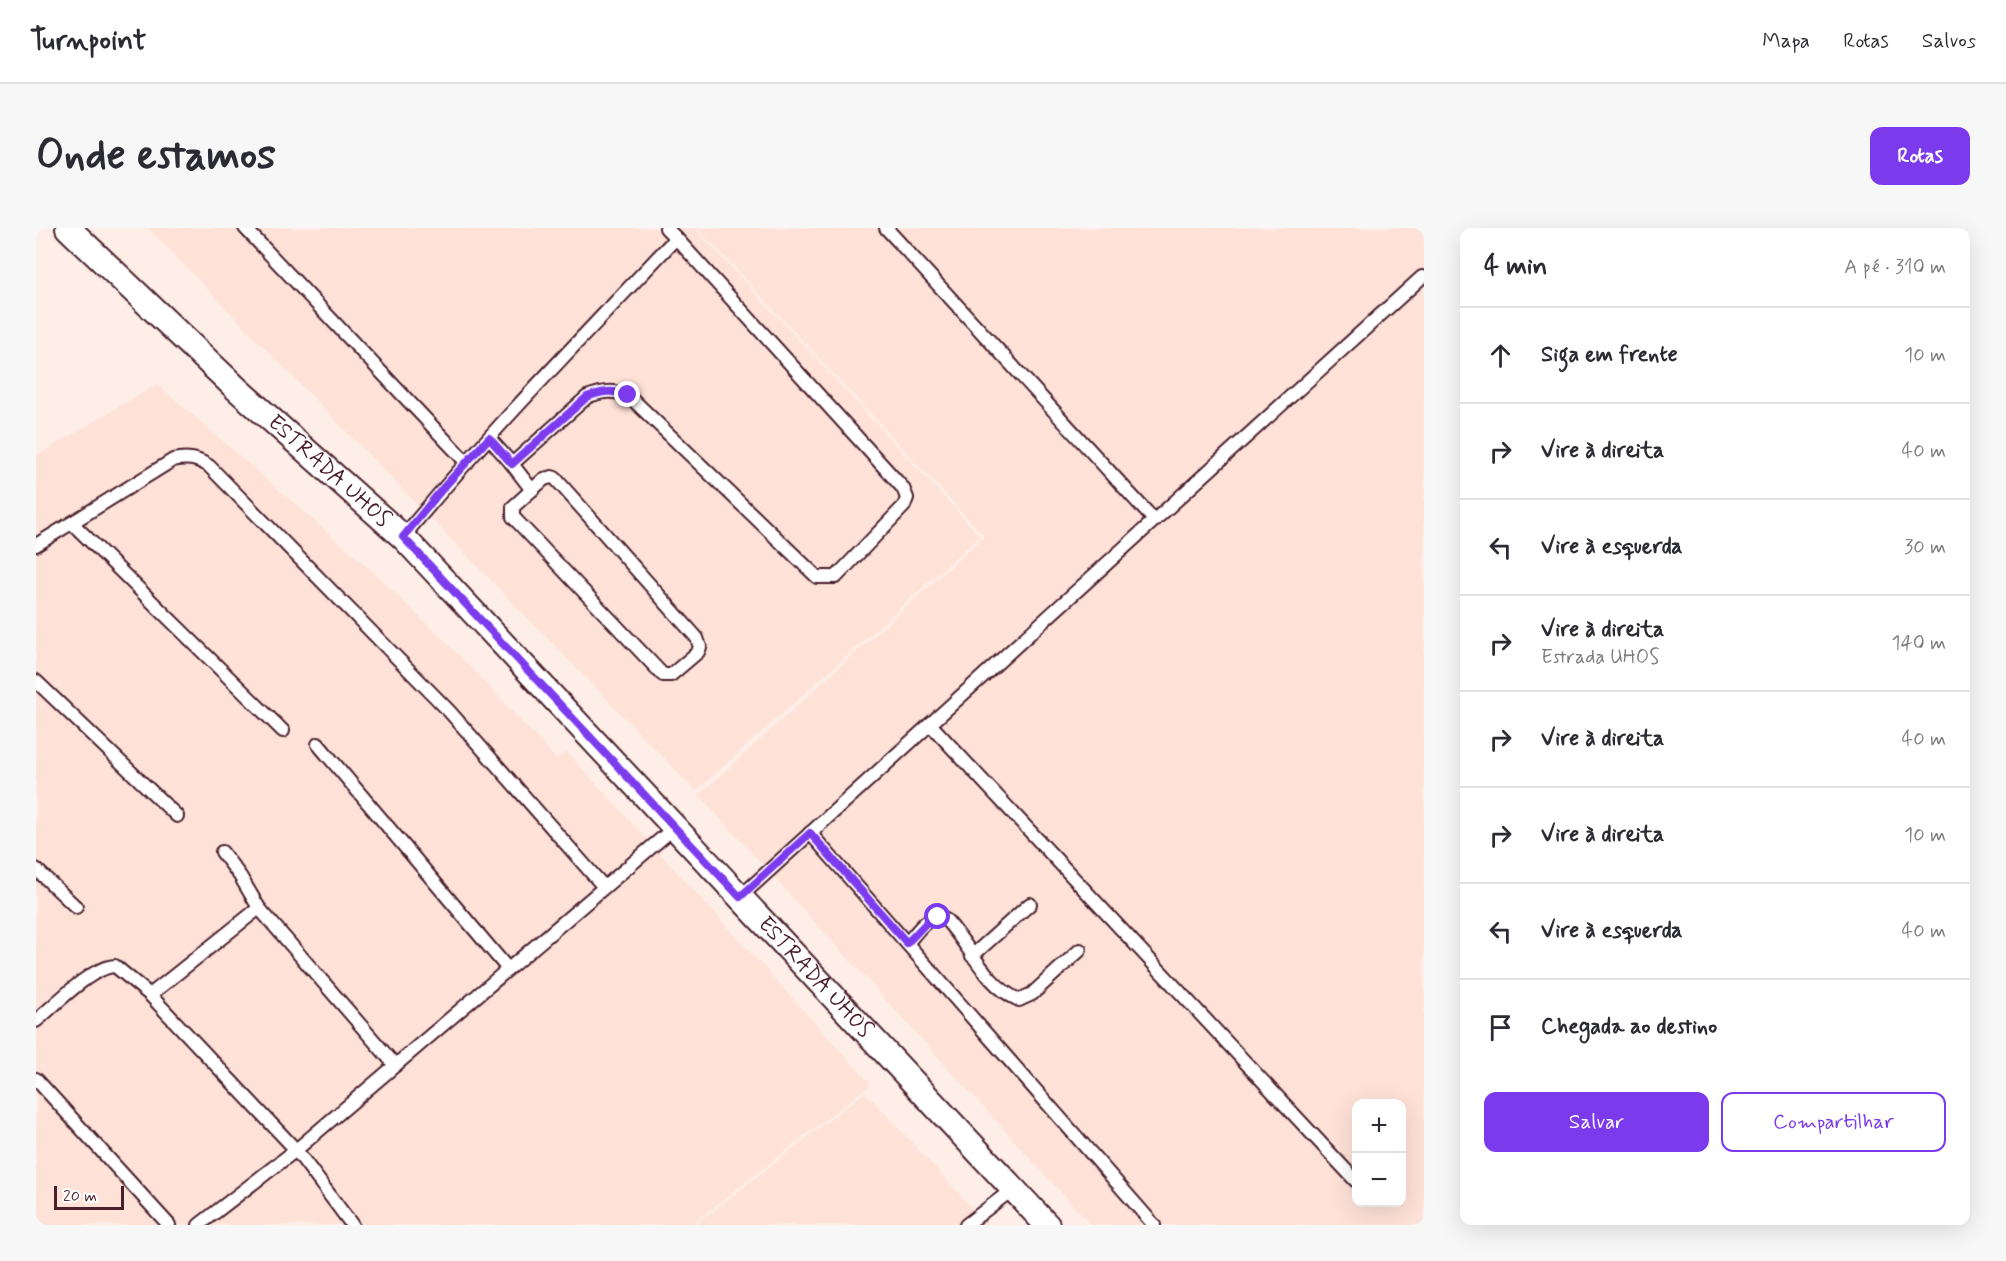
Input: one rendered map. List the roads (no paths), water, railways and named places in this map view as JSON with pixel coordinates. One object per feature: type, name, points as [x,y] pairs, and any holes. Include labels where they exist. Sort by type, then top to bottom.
[{"type":"street","name":"ESTRADA UHOS","points":[[68,228],[238,390],[403,537],[1047,1225]]},
{"type":"lane","points":[[244,228],[467,463]]},
{"type":"lane","points":[[512,464],[587,397],[601,392],[616,391],[628,395],[817,578],[836,577],[904,506],[907,498],[903,488],[666,228]]},
{"type":"lane","points":[[886,228],[1154,520]]},
{"type":"lane","points":[[403,537],[443,488],[676,238]]},
{"type":"lane","points":[[740,897],[1422,276]]},
{"type":"lane","points":[[489,438],[532,490]]},
{"type":"lane","points":[[36,545],[173,460],[197,459],[209,466],[449,711],[604,887]]},
{"type":"lane","points":[[555,478],[697,638],[700,642],[698,652],[670,675],[663,675],[513,517],[513,507],[532,490],[544,479],[555,478]]},
{"type":"lane","points":[[72,523],[284,731]]},
{"type":"lane","points":[[36,681],[177,816]]},
{"type":"lane","points":[[930,724],[1352,1177]]},
{"type":"lane","points":[[318,744],[508,969]]},
{"type":"lane","points":[[199,1225],[296,1150],[675,827]]},
{"type":"lane","points":[[810,833],[1154,1225]]},
{"type":"lane","points":[[222,852],[259,908],[395,1065]]},
{"type":"lane","points":[[36,869],[76,907]]},
{"type":"lane","points":[[972,957],[1030,904]]},
{"type":"lane","points":[[150,995],[259,908]]},
{"type":"lane","points":[[907,943],[931,918],[945,919],[972,957],[1006,994],[1019,1000],[1032,994],[1080,950]]},
{"type":"lane","points":[[36,1021],[95,972],[107,966],[115,966],[150,995],[296,1150],[352,1225]]},
{"type":"lane","points":[[36,1079],[169,1225]]},
{"type":"lane","points":[[966,1225],[1013,1189]]}]
